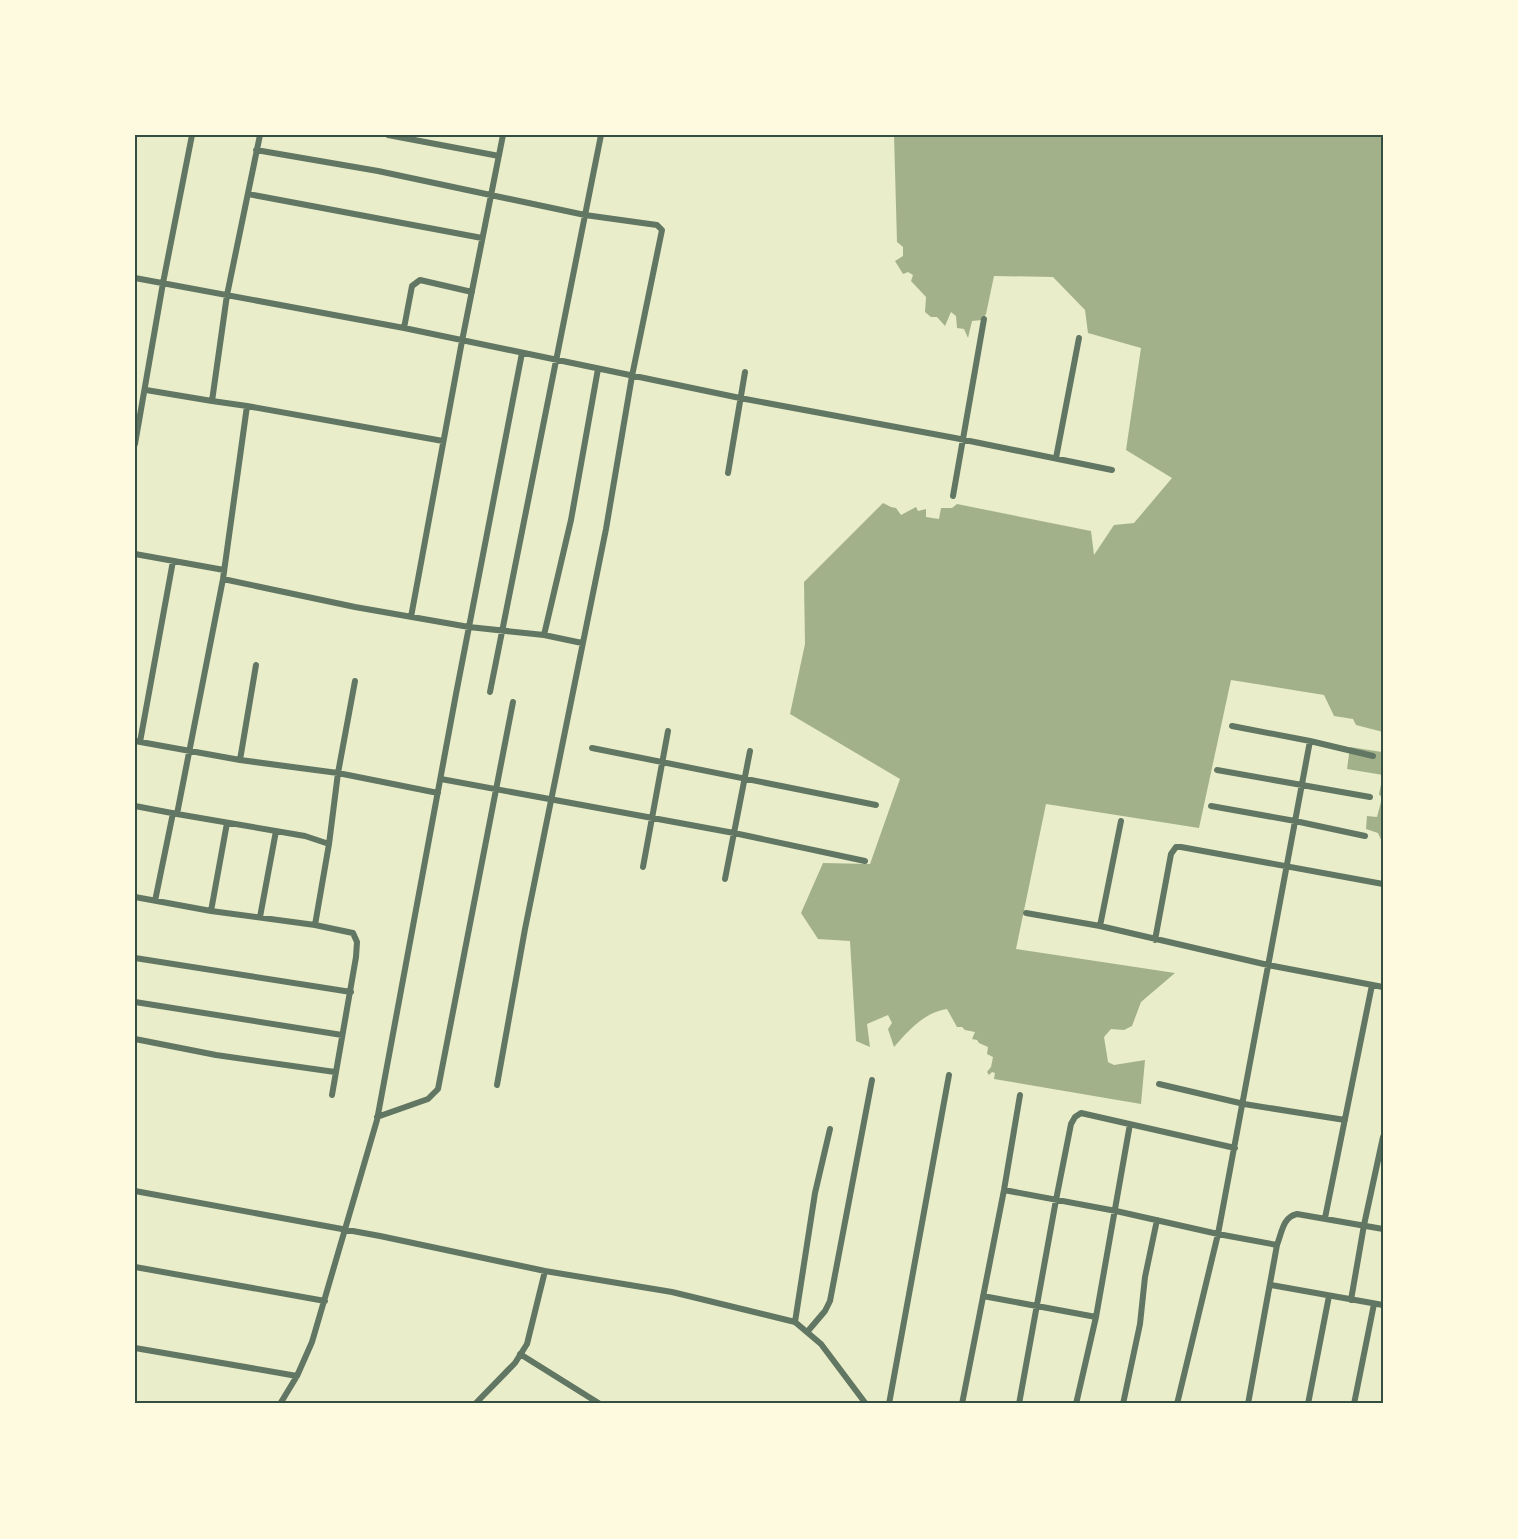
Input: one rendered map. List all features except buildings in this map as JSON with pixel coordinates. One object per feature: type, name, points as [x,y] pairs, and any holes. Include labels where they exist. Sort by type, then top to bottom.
[{"type":"street","points":[[135,444],[137,422],[146,390],[163,283],[192,135]]},
{"type":"street","points":[[212,401],[227,295],[260,135]]},
{"type":"street","points":[[388,135],[499,156]]},
{"type":"street","points":[[411,617],[503,135]]},
{"type":"street","points":[[490,692],[601,135]]},
{"type":"street","points":[[256,150],[378,171],[585,215],[657,225],[662,230],[632,376],[606,529],[550,800],[497,1085]]},
{"type":"street","points":[[248,194],[482,238]]},
{"type":"street","points":[[135,278],[404,328],[740,398],[962,439],[1112,470]]},
{"type":"street","points":[[404,328],[412,286],[420,280],[472,292]]},
{"type":"street","points":[[953,496],[984,319]]},
{"type":"street","points":[[1056,458],[1079,338]]},
{"type":"street","points":[[280,1404],[297,1376],[312,1342],[377,1117],[522,353]]},
{"type":"street","points":[[544,635],[571,520],[598,369]]},
{"type":"street","points":[[728,472],[745,372]]},
{"type":"street","points":[[146,390],[443,441]]},
{"type":"street","points":[[155,901],[189,750],[223,579],[247,406]]},
{"type":"street","points":[[135,554],[224,570]]},
{"type":"street","points":[[172,561],[137,741],[240,760],[338,773],[438,794]]},
{"type":"street","points":[[223,579],[411,617],[502,632],[544,635],[582,643]]},
{"type":"street","points":[[240,760],[256,665]]},
{"type":"street","points":[[315,925],[338,773],[355,681]]},
{"type":"street","points":[[377,1117],[428,1099],[438,1089],[513,702]]},
{"type":"street","points":[[1232,726],[1373,756]]},
{"type":"street","points":[[643,867],[668,731]]},
{"type":"street","points":[[1177,1404],[1218,1234],[1310,741]]},
{"type":"street","points":[[592,748],[876,805]]},
{"type":"street","points":[[725,879],[750,751]]},
{"type":"street","points":[[1217,770],[1370,797]]},
{"type":"street","points":[[441,779],[734,833],[865,861]]},
{"type":"street","points":[[135,806],[305,836],[329,844]]},
{"type":"street","points":[[1211,806],[1365,836]]},
{"type":"street","points":[[1100,926],[1121,821]]},
{"type":"street","points":[[211,911],[227,823]]},
{"type":"street","points":[[260,917],[276,831]]},
{"type":"street","points":[[1155,940],[1171,854],[1176,847],[1383,884]]},
{"type":"street","points":[[135,897],[211,911],[348,930],[356,936],[356,957],[351,992],[332,1095]]},
{"type":"street","points":[[1026,913],[1100,926],[1268,965],[1383,987]]},
{"type":"street","points":[[135,958],[351,992]]},
{"type":"street","points":[[1325,1218],[1372,985]]},
{"type":"street","points":[[135,1002],[342,1035]]},
{"type":"street","points":[[135,1039],[216,1055],[335,1072]]},
{"type":"street","points":[[889,1404],[949,1075]]},
{"type":"street","points":[[808,1331],[825,1311],[830,1301],[872,1080]]},
{"type":"street","points":[[1160,1084],[1244,1104],[1345,1120]]},
{"type":"street","points":[[962,1404],[1004,1190],[1020,1095]]},
{"type":"street","points":[[1019,1404],[1056,1200],[1071,1125],[1075,1117],[1081,1113],[1235,1148]]},
{"type":"street","points":[[1076,1404],[1096,1317],[1130,1124]]},
{"type":"street","points":[[795,1322],[815,1193],[830,1130]]},
{"type":"street","points":[[1351,1300],[1383,1137]]},
{"type":"street","points":[[1004,1190],[1278,1245]]},
{"type":"street","points":[[135,1191],[346,1229],[545,1271],[672,1292],[795,1322],[821,1344],[866,1404]]},
{"type":"street","points":[[1248,1404],[1278,1245],[1285,1221],[1297,1214],[1383,1229]]},
{"type":"street","points":[[1123,1404],[1140,1323],[1145,1277],[1157,1220]]},
{"type":"street","points":[[135,1267],[325,1301]]},
{"type":"street","points":[[475,1404],[515,1363],[527,1344],[545,1271]]},
{"type":"street","points":[[1271,1285],[1383,1305]]},
{"type":"street","points":[[983,1296],[1096,1317]]},
{"type":"street","points":[[1308,1404],[1329,1296]]},
{"type":"street","points":[[1354,1404],[1374,1304]]},
{"type":"street","points":[[135,1348],[297,1376]]},
{"type":"street","points":[[520,1354],[600,1404]]},
{"type":"shaded area","points":[[894,135],[1383,135],[1383,732],[1356,725],[1353,719],[1334,716],[1324,695],[1231,680],[1199,828],[1046,804],[1016,949],[1175,973],[1141,1002],[1132,1026],[1124,1030],[1111,1029],[1104,1037],[1108,1062],[1114,1065],[1145,1060],[1141,1104],[994,1079],[995,1073],[992,1072],[989,1075],[987,1072],[991,1067],[993,1057],[987,1054],[988,1047],[972,1039],[975,1032],[957,1027],[947,1009],[925,1018],[894,1047],[888,1029],[892,1023],[888,1015],[867,1024],[870,1047],[856,1041],[850,941],[818,939],[801,913],[823,863],[870,864],[900,779],[790,714],[805,644],[804,582],[883,503],[896,508],[901,515],[916,507],[918,511],[926,509],[926,517],[939,519],[941,508],[952,508],[957,504],[1091,531],[1094,555],[1114,525],[1134,523],[1172,478],[1126,450],[1141,348],[1088,333],[1085,310],[1053,277],[994,276],[986,314],[982,320],[972,321],[968,338],[964,329],[957,328],[956,316],[951,312],[945,326],[937,317],[931,317],[925,312],[926,297],[911,281],[913,275],[908,272],[903,274],[895,261],[903,256],[903,247],[897,242]]},
{"type":"shaded area","points":[[1350,747],[1382,752],[1383,750],[1383,775],[1347,769]]},
{"type":"shaded area","points":[[1383,775],[1383,844],[1378,833],[1366,829],[1367,816],[1377,817],[1382,798],[1379,794]]}]
